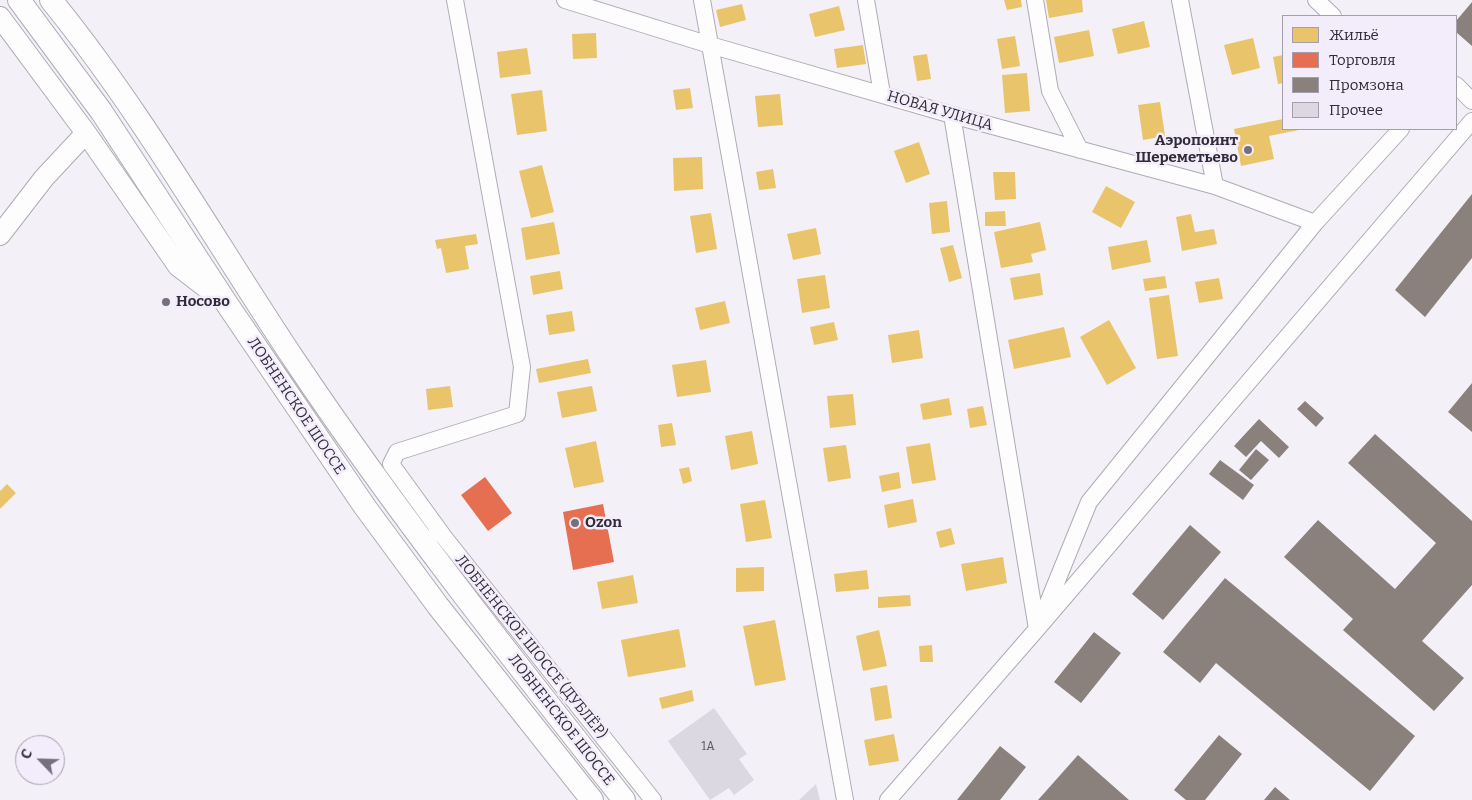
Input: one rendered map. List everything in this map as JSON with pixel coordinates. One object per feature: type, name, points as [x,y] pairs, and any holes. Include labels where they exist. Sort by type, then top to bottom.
[{"type":"main road","name":"ЛОБНЕНСКОЕ ШОССЕ","points":[[19,0],[101,111],[193,249],[227,304],[365,507],[438,606],[592,800]]},
{"type":"main road","name":"ЛОБНЕНСКОЕ ШОССЕ","points":[[51,0],[125,99],[294,359],[397,508],[465,599],[624,800]]},
{"type":"street","points":[[444,537],[391,464],[393,458],[397,452],[517,414],[522,367],[454,0]]},
{"type":"street","name":"НОВАЯ УЛИЦА","points":[[565,0],[710,45],[952,115],[1215,186],[1315,223]]},
{"type":"street","points":[[702,0],[845,800]]},
{"type":"street","points":[[866,0],[882,94]]},
{"type":"street","points":[[1035,0],[1050,92],[1080,150]]},
{"type":"street","points":[[1180,0],[1215,186]]},
{"type":"street","points":[[1316,0],[1332,15]]},
{"type":"street","points":[[0,17],[86,133],[178,266],[227,304]]},
{"type":"street","points":[[1457,86],[1472,101]]},
{"type":"street","points":[[952,115],[1038,629]]},
{"type":"street","points":[[888,800],[1038,629],[1472,120]]},
{"type":"street","points":[[1038,629],[1089,502],[1315,223],[1400,130]]},
{"type":"street","points":[[0,235],[44,178],[86,133]]},
{"type":"street","name":"ЛОБНЕНСКОЕ ШОССЕ (ДУБЛЁР)","points":[[397,508],[425,522],[444,537],[653,800]]},
{"type":"building: Жильё","points":[[1004,0],[1021,0],[1022,7],[1007,10]]},
{"type":"building: Жильё","points":[[1046,0],[1082,0],[1083,12],[1049,18]]},
{"type":"building: Жильё","points":[[742,4],[746,20],[720,27],[716,10]]},
{"type":"building: Жильё","points":[[839,6],[845,30],[815,37],[809,14]]},
{"type":"building: Жильё","points":[[1144,21],[1150,47],[1118,54],[1112,29]]},
{"type":"building: Жильё","points":[[1089,30],[1094,56],[1059,63],[1054,37]]},
{"type":"building: Жильё","points":[[596,33],[597,58],[573,59],[572,34]]},
{"type":"building: Жильё","points":[[1015,36],[1020,66],[1002,69],[997,39]]},
{"type":"building: Жильё","points":[[1253,38],[1260,68],[1232,75],[1224,45]]},
{"type":"building: Жильё","points":[[863,45],[866,64],[837,68],[834,49]]},
{"type":"building: Жильё","points":[[527,48],[531,74],[500,78],[497,52]]},
{"type":"building: Жильё","points":[[927,54],[931,79],[917,81],[913,56]]},
{"type":"building: Жильё","points":[[1282,55],[1282,83],[1278,84],[1273,57]]},
{"type":"building: Жильё","points":[[1027,73],[1030,111],[1005,113],[1002,75]]},
{"type":"building: Жильё","points":[[690,88],[693,108],[676,110],[673,90]]},
{"type":"building: Жильё","points":[[542,90],[547,131],[517,135],[511,94]]},
{"type":"building: Жильё","points":[[780,94],[783,125],[758,127],[755,96]]},
{"type":"building: Жильё","points":[[1160,102],[1165,136],[1143,140],[1138,105]]},
{"type":"building: Жильё","points":[[1282,119],[1282,130],[1299,130],[1269,136],[1274,159],[1241,166],[1234,129]]},
{"type":"building: Жильё","points":[[919,142],[930,174],[906,183],[894,151]]},
{"type":"building: Жильё","points":[[702,157],[703,189],[674,191],[673,158]]},
{"type":"building: Жильё","points":[[542,165],[554,212],[531,218],[519,171]]},
{"type":"building: Жильё","points":[[773,169],[776,188],[759,190],[756,172]]},
{"type":"building: Жильё","points":[[993,172],[1015,172],[1016,199],[995,200]]},
{"type":"building: Жильё","points":[[1106,186],[1135,202],[1121,228],[1092,212]]},
{"type":"building: Жильё","points":[[947,201],[950,232],[932,234],[929,203]]},
{"type":"building: Жильё","points":[[1005,211],[1006,226],[985,226],[985,212]]},
{"type":"building: Жильё","points":[[711,213],[717,249],[696,253],[690,216]]},
{"type":"building: Жильё","points":[[1191,214],[1195,232],[1214,229],[1217,244],[1182,251],[1176,217]]},
{"type":"building: Жильё","points":[[554,222],[560,254],[526,260],[521,228]]},
{"type":"building: Жильё","points":[[1040,222],[1046,250],[1031,254],[1033,262],[1001,268],[994,232]]},
{"type":"building: Жильё","points":[[816,228],[821,254],[793,260],[787,234]]},
{"type":"building: Жильё","points":[[476,234],[478,244],[465,246],[469,269],[446,273],[441,248],[437,249],[435,240]]},
{"type":"building: Жильё","points":[[1147,240],[1151,262],[1112,270],[1108,247]]},
{"type":"building: Жильё","points":[[953,245],[962,278],[949,282],[940,248]]},
{"type":"building: Жильё","points":[[560,271],[563,289],[533,295],[530,276]]},
{"type":"building: Жильё","points":[[1040,273],[1043,295],[1014,300],[1010,278]]},
{"type":"building: Жильё","points":[[825,275],[830,308],[802,313],[797,279]]},
{"type":"building: Жильё","points":[[1165,276],[1167,288],[1145,291],[1143,279]]},
{"type":"building: Жильё","points":[[1219,278],[1223,299],[1199,303],[1195,282]]},
{"type":"building: Жильё","points":[[1169,295],[1178,356],[1157,359],[1149,298]]},
{"type":"building: Жильё","points":[[725,301],[730,323],[700,330],[695,308]]},
{"type":"building: Жильё","points":[[572,311],[575,331],[549,335],[546,315]]},
{"type":"building: Жильё","points":[[1109,320],[1136,368],[1107,385],[1080,337]]},
{"type":"building: Жильё","points":[[834,322],[838,340],[814,345],[810,327]]},
{"type":"building: Жильё","points":[[1064,327],[1071,357],[1014,369],[1008,340]]},
{"type":"building: Жильё","points":[[919,330],[923,358],[892,363],[888,335]]},
{"type":"building: Жильё","points":[[588,359],[591,373],[539,383],[536,369]]},
{"type":"building: Жильё","points":[[706,360],[711,392],[677,397],[672,365]]},
{"type":"building: Жильё","points":[[450,386],[453,407],[428,410],[426,389]]},
{"type":"building: Жильё","points":[[592,386],[597,411],[562,418],[557,392]]},
{"type":"building: Жильё","points":[[853,394],[856,425],[830,428],[827,396]]},
{"type":"building: Жильё","points":[[949,398],[952,415],[923,420],[920,404]]},
{"type":"building: Жильё","points":[[983,406],[987,425],[970,428],[967,409]]},
{"type":"building: Жильё","points":[[672,423],[676,445],[661,447],[658,425]]},
{"type":"building: Жильё","points":[[752,431],[758,464],[731,470],[725,436]]},
{"type":"building: Жильё","points":[[596,441],[604,482],[574,488],[565,448]]},
{"type":"building: Жильё","points":[[930,443],[936,480],[912,484],[906,447]]},
{"type":"building: Жильё","points":[[846,445],[851,478],[828,482],[823,448]]},
{"type":"building: Жильё","points":[[689,467],[692,481],[683,484],[679,469]]},
{"type":"building: Жильё","points":[[899,472],[901,488],[882,492],[879,476]]},
{"type":"building: Жильё","points":[[7,484],[16,493],[0,509],[0,491]]},
{"type":"building: Жильё","points":[[913,499],[917,522],[888,528],[884,505]]},
{"type":"building: Жильё","points":[[765,500],[772,538],[746,542],[740,504]]},
{"type":"building: Жильё","points":[[951,528],[955,544],[940,548],[936,532]]},
{"type":"building: Жильё","points":[[1003,557],[1007,583],[966,591],[961,564]]},
{"type":"building: Жильё","points":[[764,567],[764,591],[736,592],[736,568]]},
{"type":"building: Жильё","points":[[867,570],[869,589],[836,592],[834,574]]},
{"type":"building: Жильё","points":[[633,575],[638,603],[602,609],[597,582]]},
{"type":"building: Жильё","points":[[910,595],[911,606],[878,608],[878,597]]},
{"type":"building: Жильё","points":[[775,620],[786,680],[755,686],[743,626]]},
{"type":"building: Жильё","points":[[679,629],[686,667],[628,677],[621,640]]},
{"type":"building: Жильё","points":[[879,630],[887,666],[863,671],[856,636]]},
{"type":"building: Жильё","points":[[932,645],[933,662],[920,662],[919,646]]},
{"type":"building: Жильё","points":[[887,685],[892,718],[875,721],[870,688]]},
{"type":"building: Жильё","points":[[692,690],[694,701],[662,709],[659,698]]},
{"type":"building: Жильё","points":[[894,734],[899,761],[869,766],[864,740]]},
{"type":"building: Торговля","points":[[485,477],[512,513],[488,531],[461,495]]},
{"type":"building: Торговля","points":[[603,504],[614,562],[573,570],[563,512]]},
{"type":"building: Промзона","points":[[1472,2],[1472,46],[1457,33],[1457,20]]},
{"type":"building: Промзона","points":[[1472,194],[1472,258],[1425,317],[1395,290]]},
{"type":"building: Промзона","points":[[1472,383],[1472,432],[1448,412]]},
{"type":"building: Промзона","points":[[1305,401],[1324,418],[1316,427],[1297,409]]},
{"type":"building: Промзона","points":[[1259,419],[1289,447],[1279,458],[1261,441],[1246,457],[1234,446]]},
{"type":"building: Промзона","points":[[1375,434],[1472,521],[1472,585],[1422,641],[1464,678],[1434,711],[1343,630],[1353,619],[1284,557],[1318,520],[1395,589],[1436,543],[1348,463]]},
{"type":"building: Промзона","points":[[1256,449],[1269,460],[1251,480],[1239,470]]},
{"type":"building: Промзона","points":[[1220,460],[1254,485],[1243,500],[1209,474]]},
{"type":"building: Промзона","points":[[1190,525],[1221,552],[1163,620],[1132,594]]},
{"type":"building: Промзона","points":[[1225,578],[1415,736],[1370,791],[1216,663],[1200,683],[1163,652]]},
{"type":"building: Промзона","points":[[1094,632],[1121,653],[1081,703],[1054,682]]},
{"type":"building: Промзона","points":[[1219,735],[1242,754],[1205,800],[1186,800],[1174,790]]},
{"type":"building: Промзона","points":[[1000,746],[1026,767],[1000,800],[957,800]]},
{"type":"building: Промзона","points":[[1078,755],[1129,800],[1038,800]]},
{"type":"building: Промзона","points":[[1275,787],[1290,800],[1264,800]]},
{"type":"building: Прочее","points":[[714,708],[747,754],[739,759],[754,780],[734,795],[729,788],[710,800],[668,741]]},
{"type":"building: Прочее","points":[[816,784],[820,800],[799,800]]},
{"type":"place","name":"Аэропоинт Шереметьево","points":[[1248,150]]},
{"type":"place","name":"Носово","points":[[166,302]]},
{"type":"place","name":"Ozon","points":[[575,523]]}]
